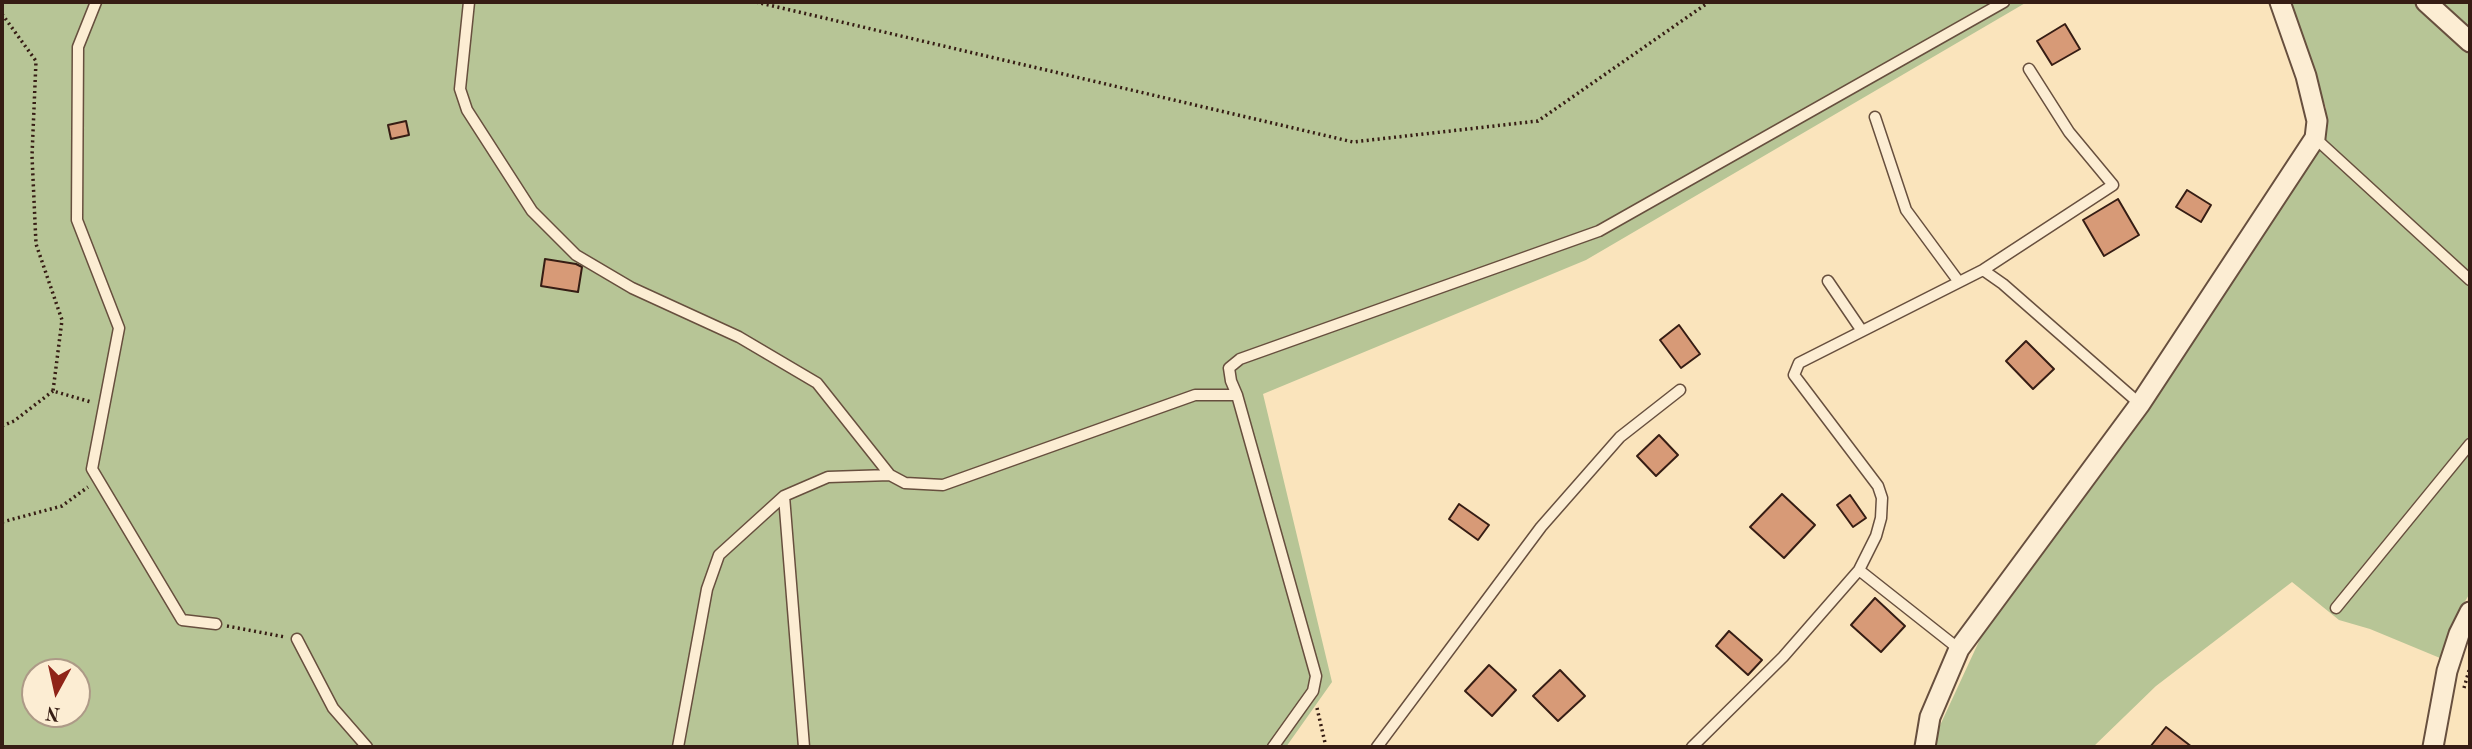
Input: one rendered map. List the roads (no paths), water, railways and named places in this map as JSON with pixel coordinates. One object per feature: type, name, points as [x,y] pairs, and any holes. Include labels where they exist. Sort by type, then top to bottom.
[{"type":"street","points":[[1925,747],[1930,717],[1959,649],[2140,404],[2315,138],[2317,121],[2306,76],[2280,2]]},
{"type":"street","points":[[2426,2],[2470,42]]},
{"type":"street","points":[[2433,747],[2446,671],[2470,612]]},
{"type":"lane","points":[[96,2],[78,47],[77,220],[120,328],[92,469],[182,620],[216,624]]},
{"type":"lane","points":[[470,2],[460,89],[467,110],[532,211],[576,255],[632,288],[739,338],[817,383],[890,475],[905,483],[943,485],[1195,395],[1237,395]]},
{"type":"lane","points":[[1273,747],[1313,691],[1316,676],[1229,369],[1240,359],[1599,231],[2004,2]]},
{"type":"lane","points":[[1692,747],[1783,657],[1859,570],[1881,518],[1882,498],[1878,486],[1794,375],[1799,363],[1983,270],[2113,185],[2068,132],[2029,69]]},
{"type":"lane","points":[[1875,117],[1906,210],[1959,282]]},
{"type":"lane","points":[[2315,138],[2470,279]]},
{"type":"lane","points":[[1983,270],[2003,284],[2140,404]]},
{"type":"lane","points":[[1828,281],[1862,331]]},
{"type":"lane","points":[[1377,747],[1541,527],[1620,437],[1680,390]]},
{"type":"lane","points":[[2336,608],[2470,444]]},
{"type":"lane","points":[[678,747],[708,589],[719,555],[784,496],[828,477],[890,475]]},
{"type":"lane","points":[[784,496],[804,747]]},
{"type":"lane","points":[[1859,570],[1959,649]]},
{"type":"lane","points":[[297,639],[333,708],[367,747]]}]
